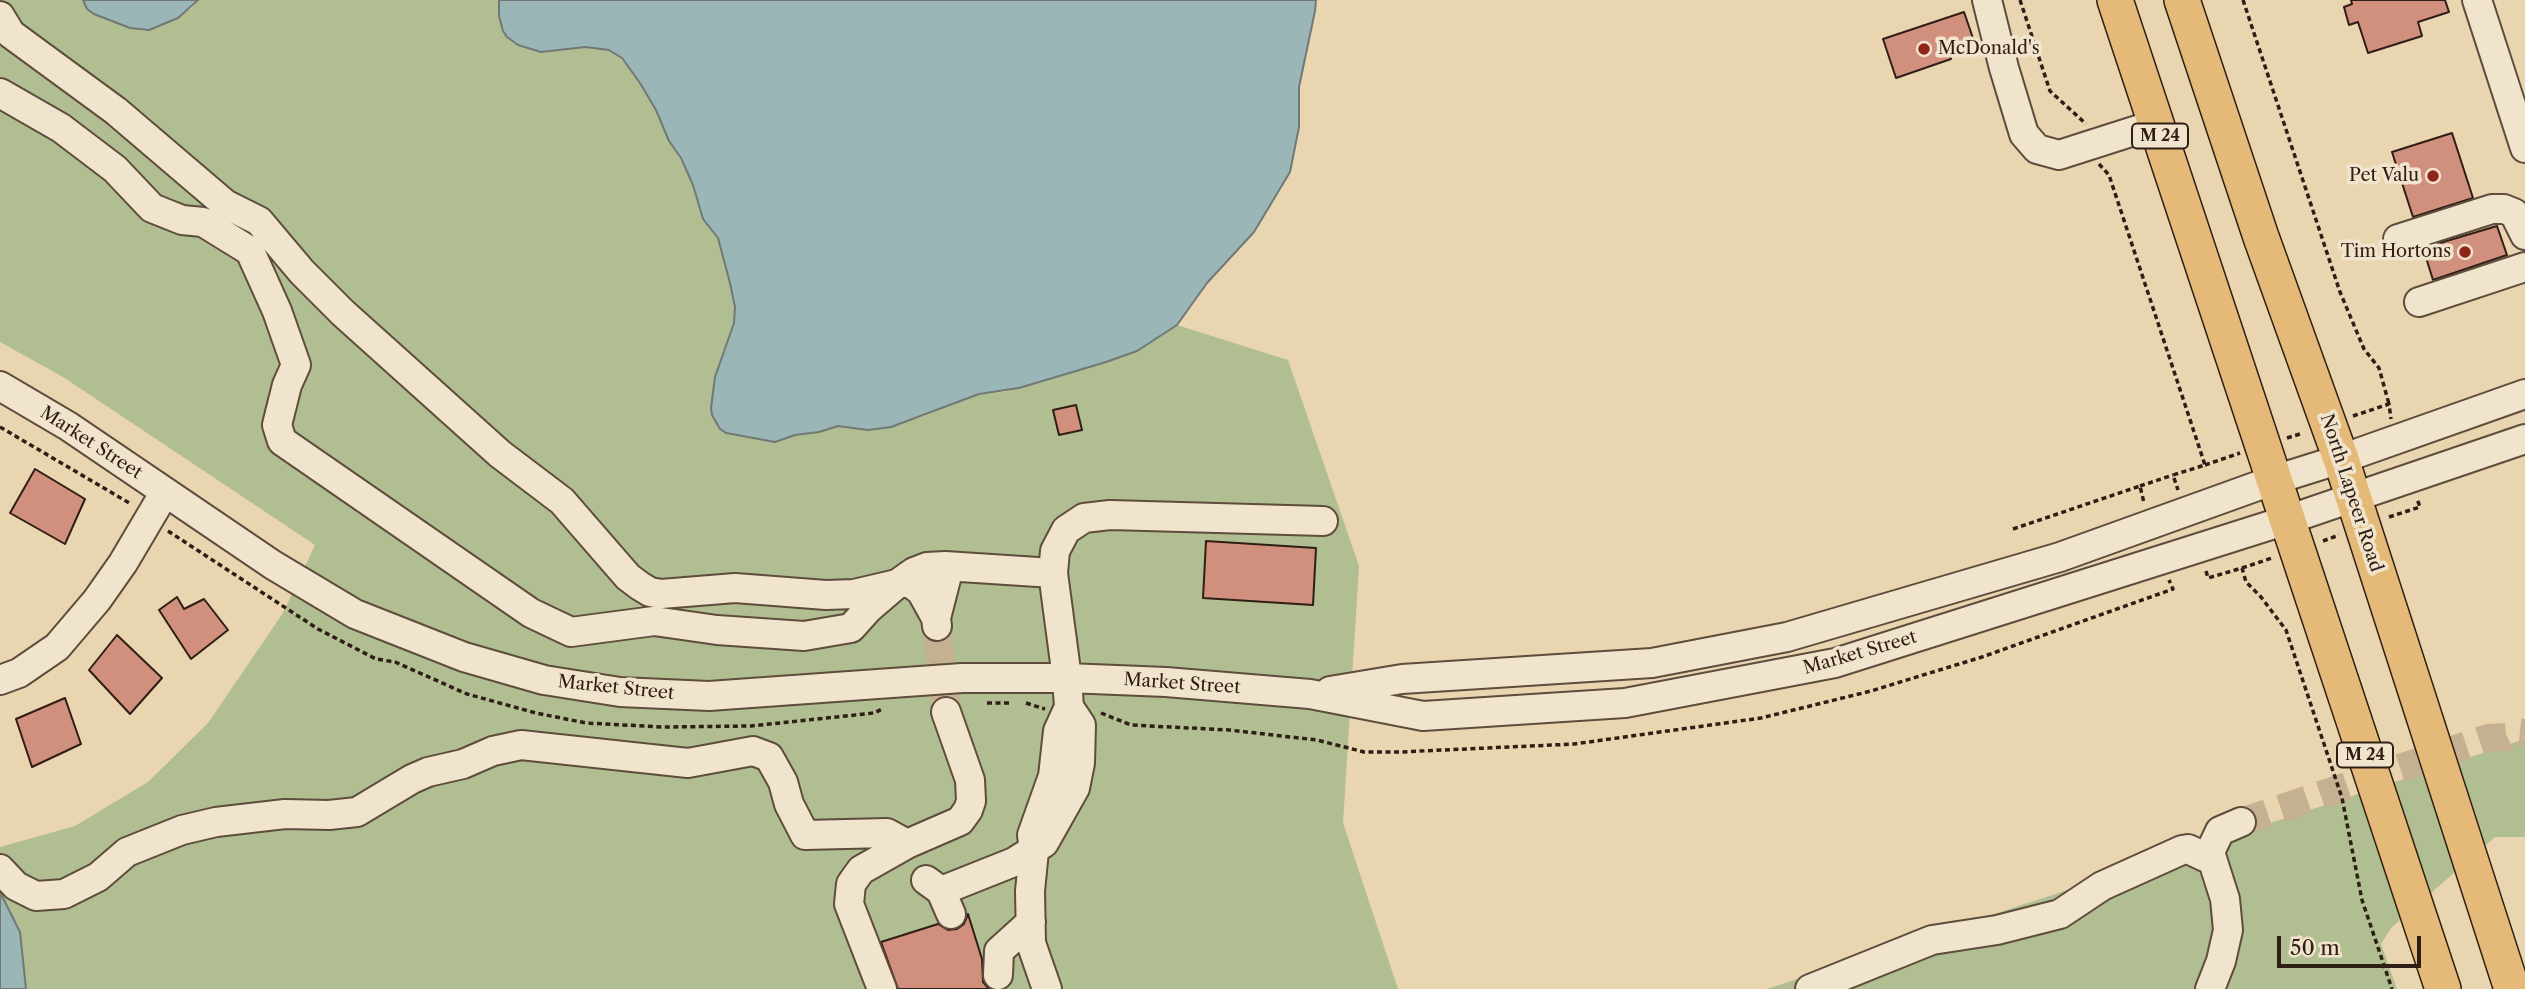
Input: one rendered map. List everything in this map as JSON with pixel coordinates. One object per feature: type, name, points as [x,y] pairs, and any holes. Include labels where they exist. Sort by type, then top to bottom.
[{"type":"main road","points":[[2167,0],[2236,203],[2261,237]]},
{"type":"main road","name":"North Lapeer Road","points":[[2182,0],[2261,237],[2342,459],[2352,498],[2512,989]]},
{"type":"main road","name":"M 24","points":[[2120,8],[2443,989]]},
{"type":"main road","points":[[2381,805],[2401,817],[2458,989]]},
{"type":"street","points":[[1987,0],[2024,134],[2037,149],[2059,155],[2156,124]]},
{"type":"street","points":[[2477,0],[2525,148]]},
{"type":"street","points":[[0,16],[11,34],[116,111],[225,204],[259,221],[302,272],[343,313],[500,454],[562,501],[628,577],[639,586],[661,594],[755,588],[826,595],[855,594],[909,582],[921,591],[937,627],[946,579],[945,566]]},
{"type":"street","points":[[0,93],[61,128],[116,169],[152,208],[182,220],[203,222],[250,251],[277,311],[296,365],[287,385],[277,425],[282,441],[531,613],[571,632],[654,621],[717,630],[804,636],[851,628],[897,584],[927,567],[1053,573]]},
{"type":"street","points":[[2398,239],[2492,209],[2504,209],[2514,213],[2525,234]]},
{"type":"street","points":[[2419,302],[2525,267]]},
{"type":"street","name":"Market Street","points":[[0,386],[68,426],[273,565],[355,614],[464,657],[544,680],[620,692],[709,696],[962,678],[1166,682],[1310,694],[1423,716],[1625,703],[1835,663],[2287,520],[2525,439]]},
{"type":"street","name":"Market Street","points":[[1310,694],[1402,679],[1652,663],[1787,637],[2060,557],[2525,394]]},
{"type":"street","points":[[0,680],[19,673],[57,647],[97,600],[123,563],[165,492]]},
{"type":"street","points":[[939,895],[1034,851],[1044,843],[1075,788],[1080,763],[1081,725],[1069,707],[1068,678],[1053,573],[1055,551],[1066,530],[1084,518],[1110,514],[1323,521]]},
{"type":"street","points":[[882,989],[849,904],[851,884],[861,870],[907,844],[960,821],[971,802],[967,769],[946,712]]},
{"type":"street","points":[[0,869],[16,886],[36,896],[64,894],[98,877],[127,852],[182,830],[216,822],[285,814],[329,815],[357,812],[420,776],[520,745],[688,763],[753,751],[769,757],[783,782],[789,804],[805,835],[887,833],[907,844]]},
{"type":"street","points":[[1810,989],[1932,940],[1997,930],[2060,914],[2102,886],[2182,850],[2188,849],[2206,856],[2220,831],[2241,822]]},
{"type":"street","points":[[1034,851],[1030,891],[1031,943],[1046,989]]},
{"type":"street","points":[[2210,852],[2225,900],[2228,930],[2221,961],[2210,989]]},
{"type":"street","points":[[998,975],[999,951],[1031,922]]},
{"type":"path","points":[[2243,0],[2340,292],[2364,349],[2379,368],[2389,404],[2392,429]]},
{"type":"path","points":[[2347,418],[2389,404]]},
{"type":"path","points":[[2282,439],[2306,432]]},
{"type":"path","points":[[2205,465],[2240,452]]},
{"type":"path","points":[[2140,486],[2173,475]]},
{"type":"path","points":[[2382,519],[2420,508],[2416,497]]},
{"type":"path","points":[[2316,543],[2342,534]]},
{"type":"path","points":[[2242,568],[2276,557]]},
{"type":"green space","points":[[0,0],[83,0],[87,9],[191,9],[198,0],[499,0],[499,16],[507,37],[556,51],[585,47],[602,48],[616,53],[636,76],[652,103],[693,185],[703,219],[721,245],[735,307],[734,323],[715,377],[713,391],[726,433],[775,442],[838,426],[868,430],[919,418],[979,394],[1004,392],[1137,351],[1177,325],[1288,360],[1359,566],[1343,823],[1398,989],[0,989],[0,847],[75,826],[148,782],[208,723],[283,613],[315,545],[63,377],[0,342]]},
{"type":"green space","points":[[2525,739],[2525,837],[2495,837],[2391,928],[2381,944],[2397,989],[1767,989]]},
{"type":"water","points":[[83,0],[198,0],[178,18],[149,30],[130,28],[94,14],[87,9]]},
{"type":"water","points":[[499,0],[1316,0],[1299,87],[1299,127],[1290,172],[1254,232],[1207,283],[1177,325],[1137,351],[1019,388],[979,394],[891,427],[868,430],[838,426],[775,442],[726,433],[720,429],[712,415],[715,377],[734,323],[735,307],[730,283],[718,238],[703,219],[693,185],[681,158],[669,141],[656,110],[640,83],[622,58],[609,50],[585,47],[541,52],[518,45],[503,31]]},
{"type":"water","points":[[0,892],[20,932],[26,989],[0,989]]},
{"type":"building","points":[[2351,0],[2445,0],[2449,12],[2418,22],[2422,36],[2368,53],[2358,22],[2349,25],[2344,7],[2352,4]]},
{"type":"building","name":"McDonald's","points":[[1964,12],[1975,44],[1949,53],[1951,59],[1896,78],[1883,39]]},
{"type":"building","name":"Pet Valu","points":[[2452,133],[2473,198],[2413,217],[2392,152]]},
{"type":"building","name":"Tim Hortons","points":[[2497,226],[2507,255],[2433,280],[2423,248]]},
{"type":"building","points":[[1076,405],[1082,430],[1059,435],[1053,410]]},
{"type":"building","points":[[35,469],[85,499],[65,544],[10,513]]},
{"type":"building","points":[[1206,541],[1316,548],[1313,605],[1203,598]]},
{"type":"building","points":[[177,597],[184,609],[204,599],[228,630],[191,659],[159,610]]},
{"type":"building","points":[[117,635],[162,678],[130,714],[89,670]]},
{"type":"building","points":[[65,698],[81,744],[32,767],[16,719]]},
{"type":"building","points":[[968,914],[982,959],[983,982],[989,989],[898,989],[881,942],[938,924],[948,930],[957,929],[964,924]]},
{"type":"tunnel","points":[[938,636],[946,712]]},
{"type":"tunnel","points":[[2241,822],[2488,738],[2506,737],[2516,732],[2525,733]]},
{"type":"place","name":"McDonald's","points":[[1924,49]]},
{"type":"place","name":"Pet Valu","points":[[2433,176]]},
{"type":"place","name":"Tim Hortons","points":[[2465,252]]}]
